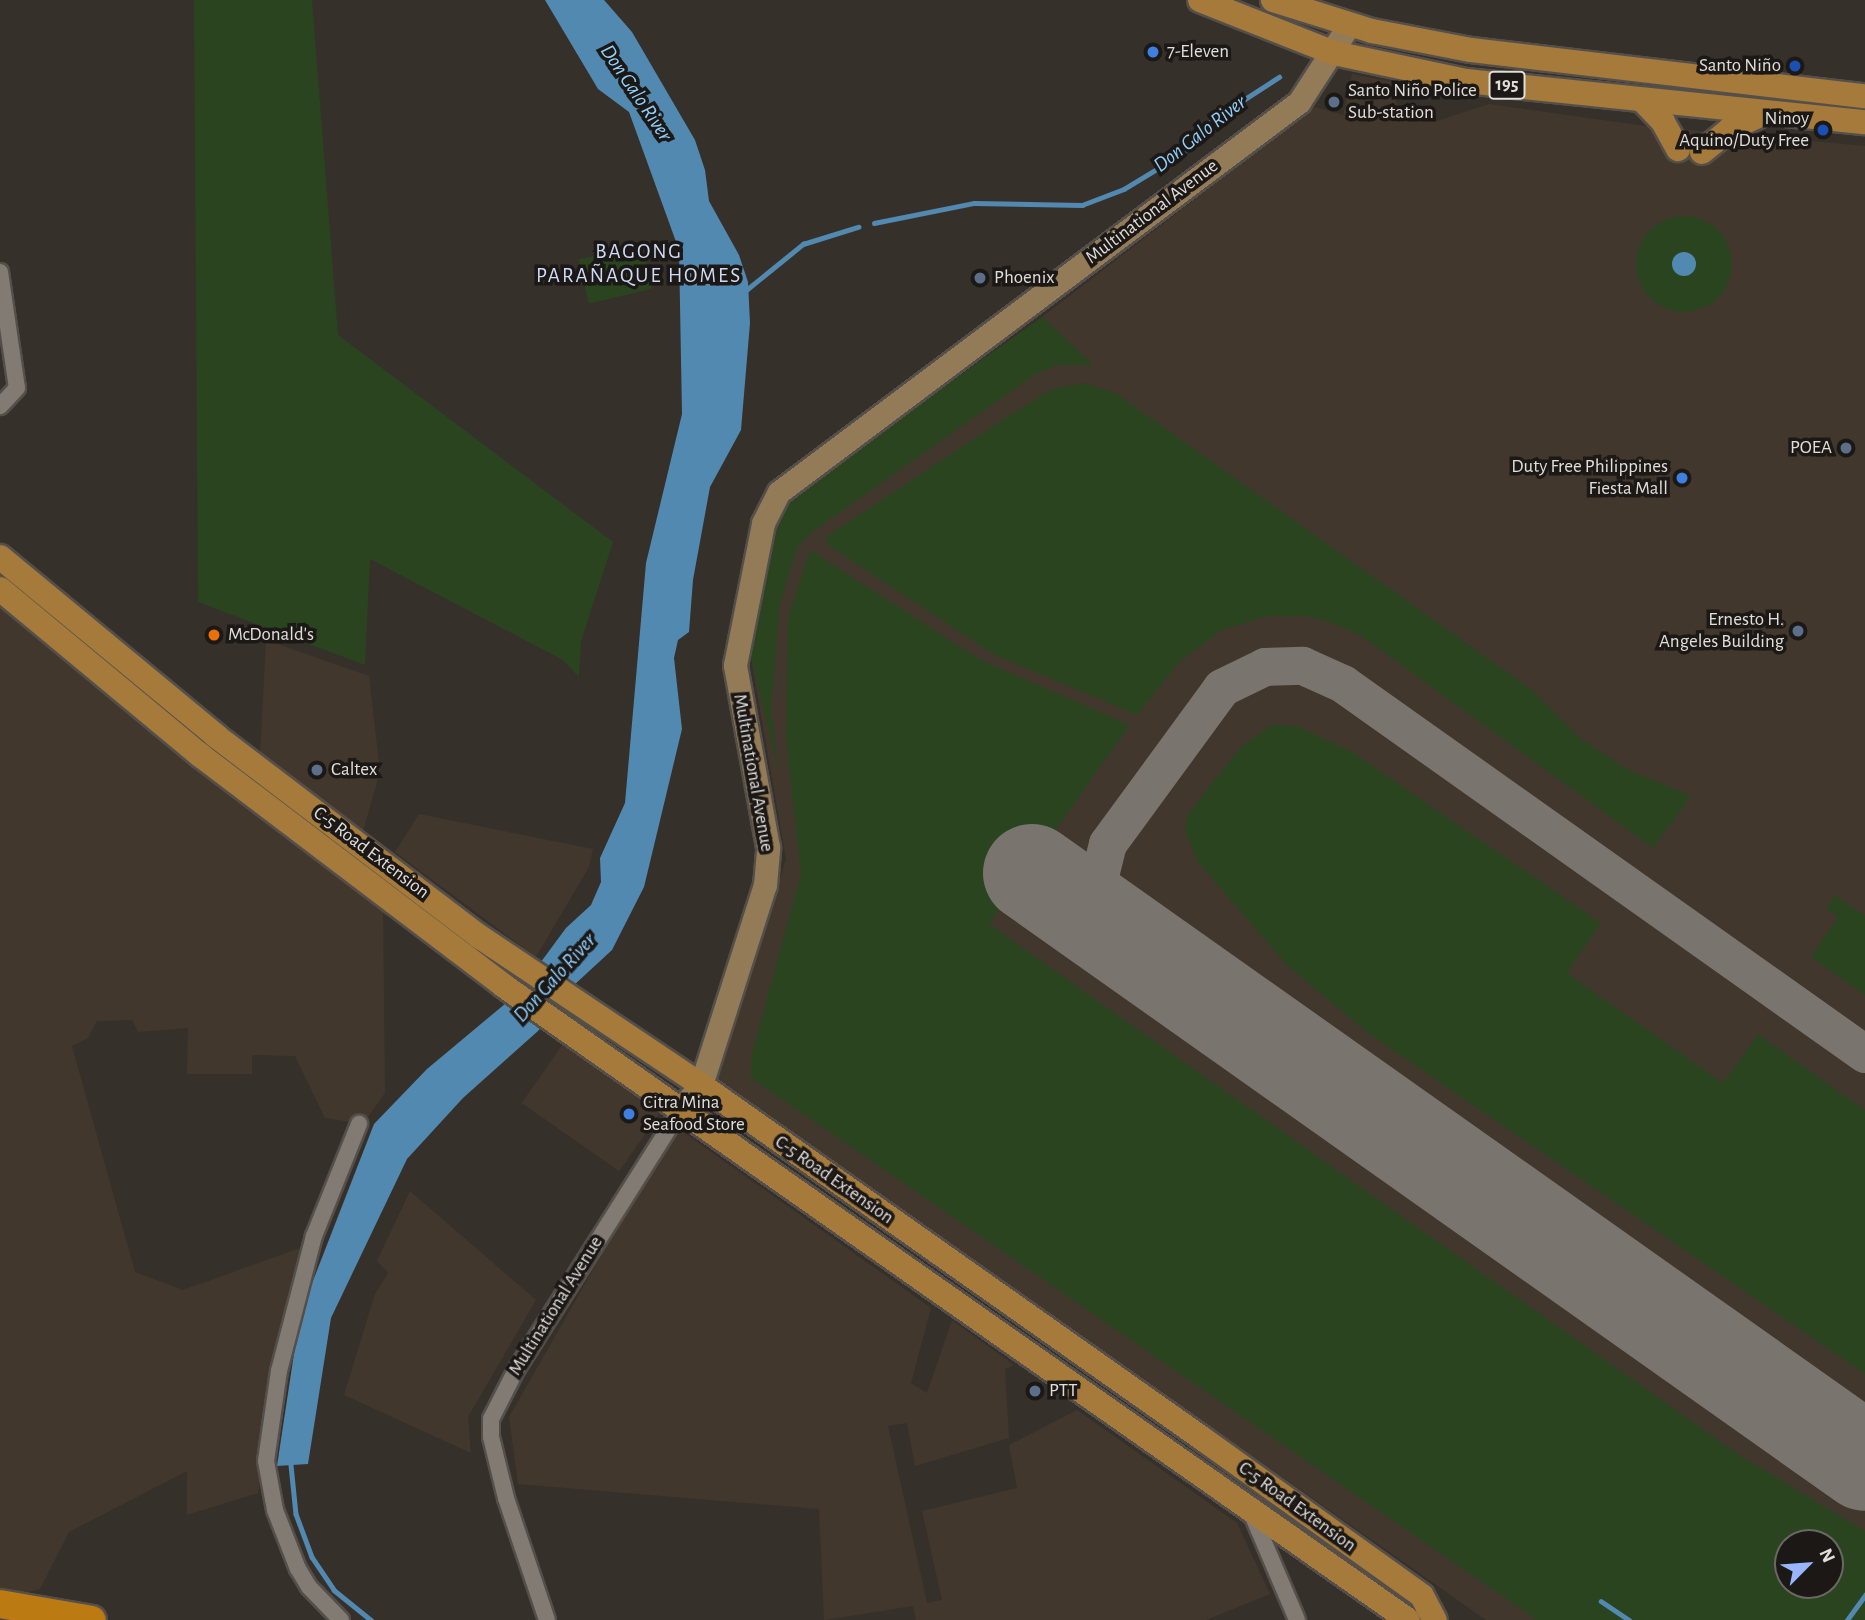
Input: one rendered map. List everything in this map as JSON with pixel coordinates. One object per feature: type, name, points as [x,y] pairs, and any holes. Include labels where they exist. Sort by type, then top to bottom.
[{"type":"highway","points":[[0,1604],[92,1620]]},
{"type":"main road","name":"195","points":[[1200,0],[1327,50],[1466,81],[1865,122]]},
{"type":"main road","name":"195","points":[[1273,0],[1342,23],[1525,59],[1865,96]]},
{"type":"main road","points":[[1643,101],[1690,150],[1764,113]]},
{"type":"main road","name":"C-5 Road Extension","points":[[0,557],[208,745],[504,986],[557,1025],[682,1107],[1408,1620]]},
{"type":"main road","name":"C-5 Road Extension","points":[[0,589],[208,745],[521,967],[701,1085],[1422,1596],[1435,1620]]},
{"type":"street","name":"Multinational Avenue","points":[[547,1620],[506,1498],[491,1437],[491,1419],[516,1370],[682,1107],[701,1085],[768,864],[736,665],[763,523],[779,492],[1288,107],[1342,23]]},
{"type":"street","points":[[0,272],[17,388],[0,406]]},
{"type":"street","points":[[341,1620],[309,1587],[298,1569],[275,1510],[266,1461],[279,1371],[314,1237],[359,1124]]},
{"type":"street","points":[[1249,1506],[1297,1620]]},
{"type":"shaded area","points":[[1352,74],[1394,82],[1398,112],[1437,121],[1489,104],[1646,126],[1865,146],[1865,1620],[1486,1620],[716,1079],[786,859],[750,652],[777,525],[801,489],[1042,317],[1315,107],[1343,115]]},
{"type":"shaded area","points":[[0,608],[191,763],[383,904],[385,1093],[363,1124],[325,1118],[295,1056],[252,1055],[252,1074],[187,1074],[188,1028],[138,1032],[132,1020],[97,1021],[88,1038],[72,1046],[135,1272],[183,1290],[303,1247],[258,1493],[187,1515],[187,1471],[69,1532],[40,1589],[6,1597],[0,1594]]},
{"type":"shaded area","points":[[266,640],[369,676],[380,771],[362,835],[260,753]]},
{"type":"shaded area","points":[[419,814],[593,849],[589,867],[536,957],[395,852]]},
{"type":"shaded area","points":[[563,1044],[660,1112],[619,1171],[522,1103]]},
{"type":"shaded area","points":[[679,1129],[931,1308],[911,1383],[927,1393],[952,1320],[1014,1365],[1005,1369],[1009,1438],[915,1466],[907,1423],[888,1426],[927,1603],[942,1600],[922,1511],[1017,1488],[1009,1445],[1077,1410],[1237,1523],[1270,1594],[1206,1620],[916,1620],[913,1606],[824,1620],[819,1509],[518,1484],[509,1417],[629,1207]]},
{"type":"shaded area","points":[[410,1191],[536,1300],[468,1417],[471,1453],[344,1395],[375,1294],[388,1273],[377,1261]]},
{"type":"green space","points":[[194,0],[312,0],[338,335],[613,542],[581,641],[579,677],[563,660],[370,559],[365,665],[198,602]]},
{"type":"green space","points":[[1684,216],[1702,220],[1718,230],[1728,246],[1732,264],[1728,282],[1718,298],[1702,308],[1684,312],[1666,308],[1650,298],[1640,282],[1636,264],[1640,246],[1650,230],[1666,220]]},
{"type":"green space","points":[[642,245],[652,289],[589,303],[579,260]]},
{"type":"green space","points":[[1042,317],[1094,365],[1058,365],[1037,373],[812,532],[797,548],[780,604],[771,709],[778,770],[750,652],[782,508],[789,497]]},
{"type":"green space","points":[[1085,383],[1117,394],[1532,690],[1580,738],[1625,768],[1691,796],[1653,848],[1360,635],[1332,623],[1306,616],[1268,616],[1222,630],[1180,661],[1137,715],[993,654],[828,545],[826,537],[1010,415],[1054,388]]},
{"type":"green space","points":[[810,550],[981,660],[1130,725],[989,924],[1738,1454],[1865,1531],[1865,1620],[1537,1620],[751,1078],[751,1057],[801,874],[786,737],[788,618]]},
{"type":"green space","points":[[1271,725],[1297,726],[1352,752],[1601,923],[1567,973],[1723,1083],[1758,1034],[1865,1110],[1865,1374],[1368,1033],[1287,965],[1198,862],[1185,831],[1187,815],[1241,747]]},
{"type":"green space","points":[[1835,895],[1865,916],[1865,995],[1811,957],[1838,917],[1826,908]]},
{"type":"water","points":[[545,0],[604,0],[632,32],[695,140],[705,170],[709,201],[739,255],[748,282],[750,323],[741,430],[710,487],[693,580],[689,632],[678,640],[674,658],[682,729],[644,887],[612,950],[573,986],[538,1031],[463,1098],[407,1159],[331,1318],[308,1464],[277,1466],[295,1347],[309,1291],[374,1124],[427,1069],[518,993],[566,928],[591,905],[601,882],[600,858],[625,803],[646,563],[682,414],[679,250],[629,112],[598,89]]},
{"type":"water","points":[[1684,252],[1692,256],[1696,264],[1692,272],[1684,276],[1676,272],[1672,264],[1676,256]]},
{"type":"waterway","name":"Don Galo River","points":[[874,223],[974,203],[1082,205],[1124,189],[1180,155],[1211,121],[1279,77]]},
{"type":"waterway","name":"Don Galo River","points":[[745,291],[803,244],[858,227]]},
{"type":"waterway","points":[[291,1465],[296,1514],[312,1557],[334,1590],[371,1620]]},
{"type":"waterway","points":[[1847,1620],[1865,1595]]},
{"type":"waterway","points":[[1601,1601],[1629,1620]]},
{"type":"taxiway","points":[[1143,952],[1111,915],[1103,898],[1100,876],[1108,844],[1222,688],[1265,667],[1303,666],[1343,684],[1865,1054]]},
{"type":"runway","points":[[1032,873],[1865,1462]]},
{"type":"place","name":"7-Eleven","points":[[1153,52]]},
{"type":"place","name":"Santo Niño","points":[[1795,66]]},
{"type":"place","name":"Santo Niño Police Sub-station","points":[[1334,102]]},
{"type":"place","name":"Ninoy Aquino/Duty Free","points":[[1823,130]]},
{"type":"place","name":"Phoenix","points":[[980,278]]},
{"type":"place","name":"POEA","points":[[1846,448]]},
{"type":"place","name":"Duty Free Philippines Fiesta Mall","points":[[1682,478]]},
{"type":"place","name":"Ernesto H. Angeles Building","points":[[1798,631]]},
{"type":"place","name":"McDonald's","points":[[214,635]]},
{"type":"place","name":"Caltex","points":[[317,770]]},
{"type":"place","name":"Citra Mina Seafood Store","points":[[629,1114]]},
{"type":"place","name":"PTT","points":[[1035,1391]]},
{"type":"district","name":"BAGONG PARAÑAQUE HOMES","points":[[639,264]]}]
